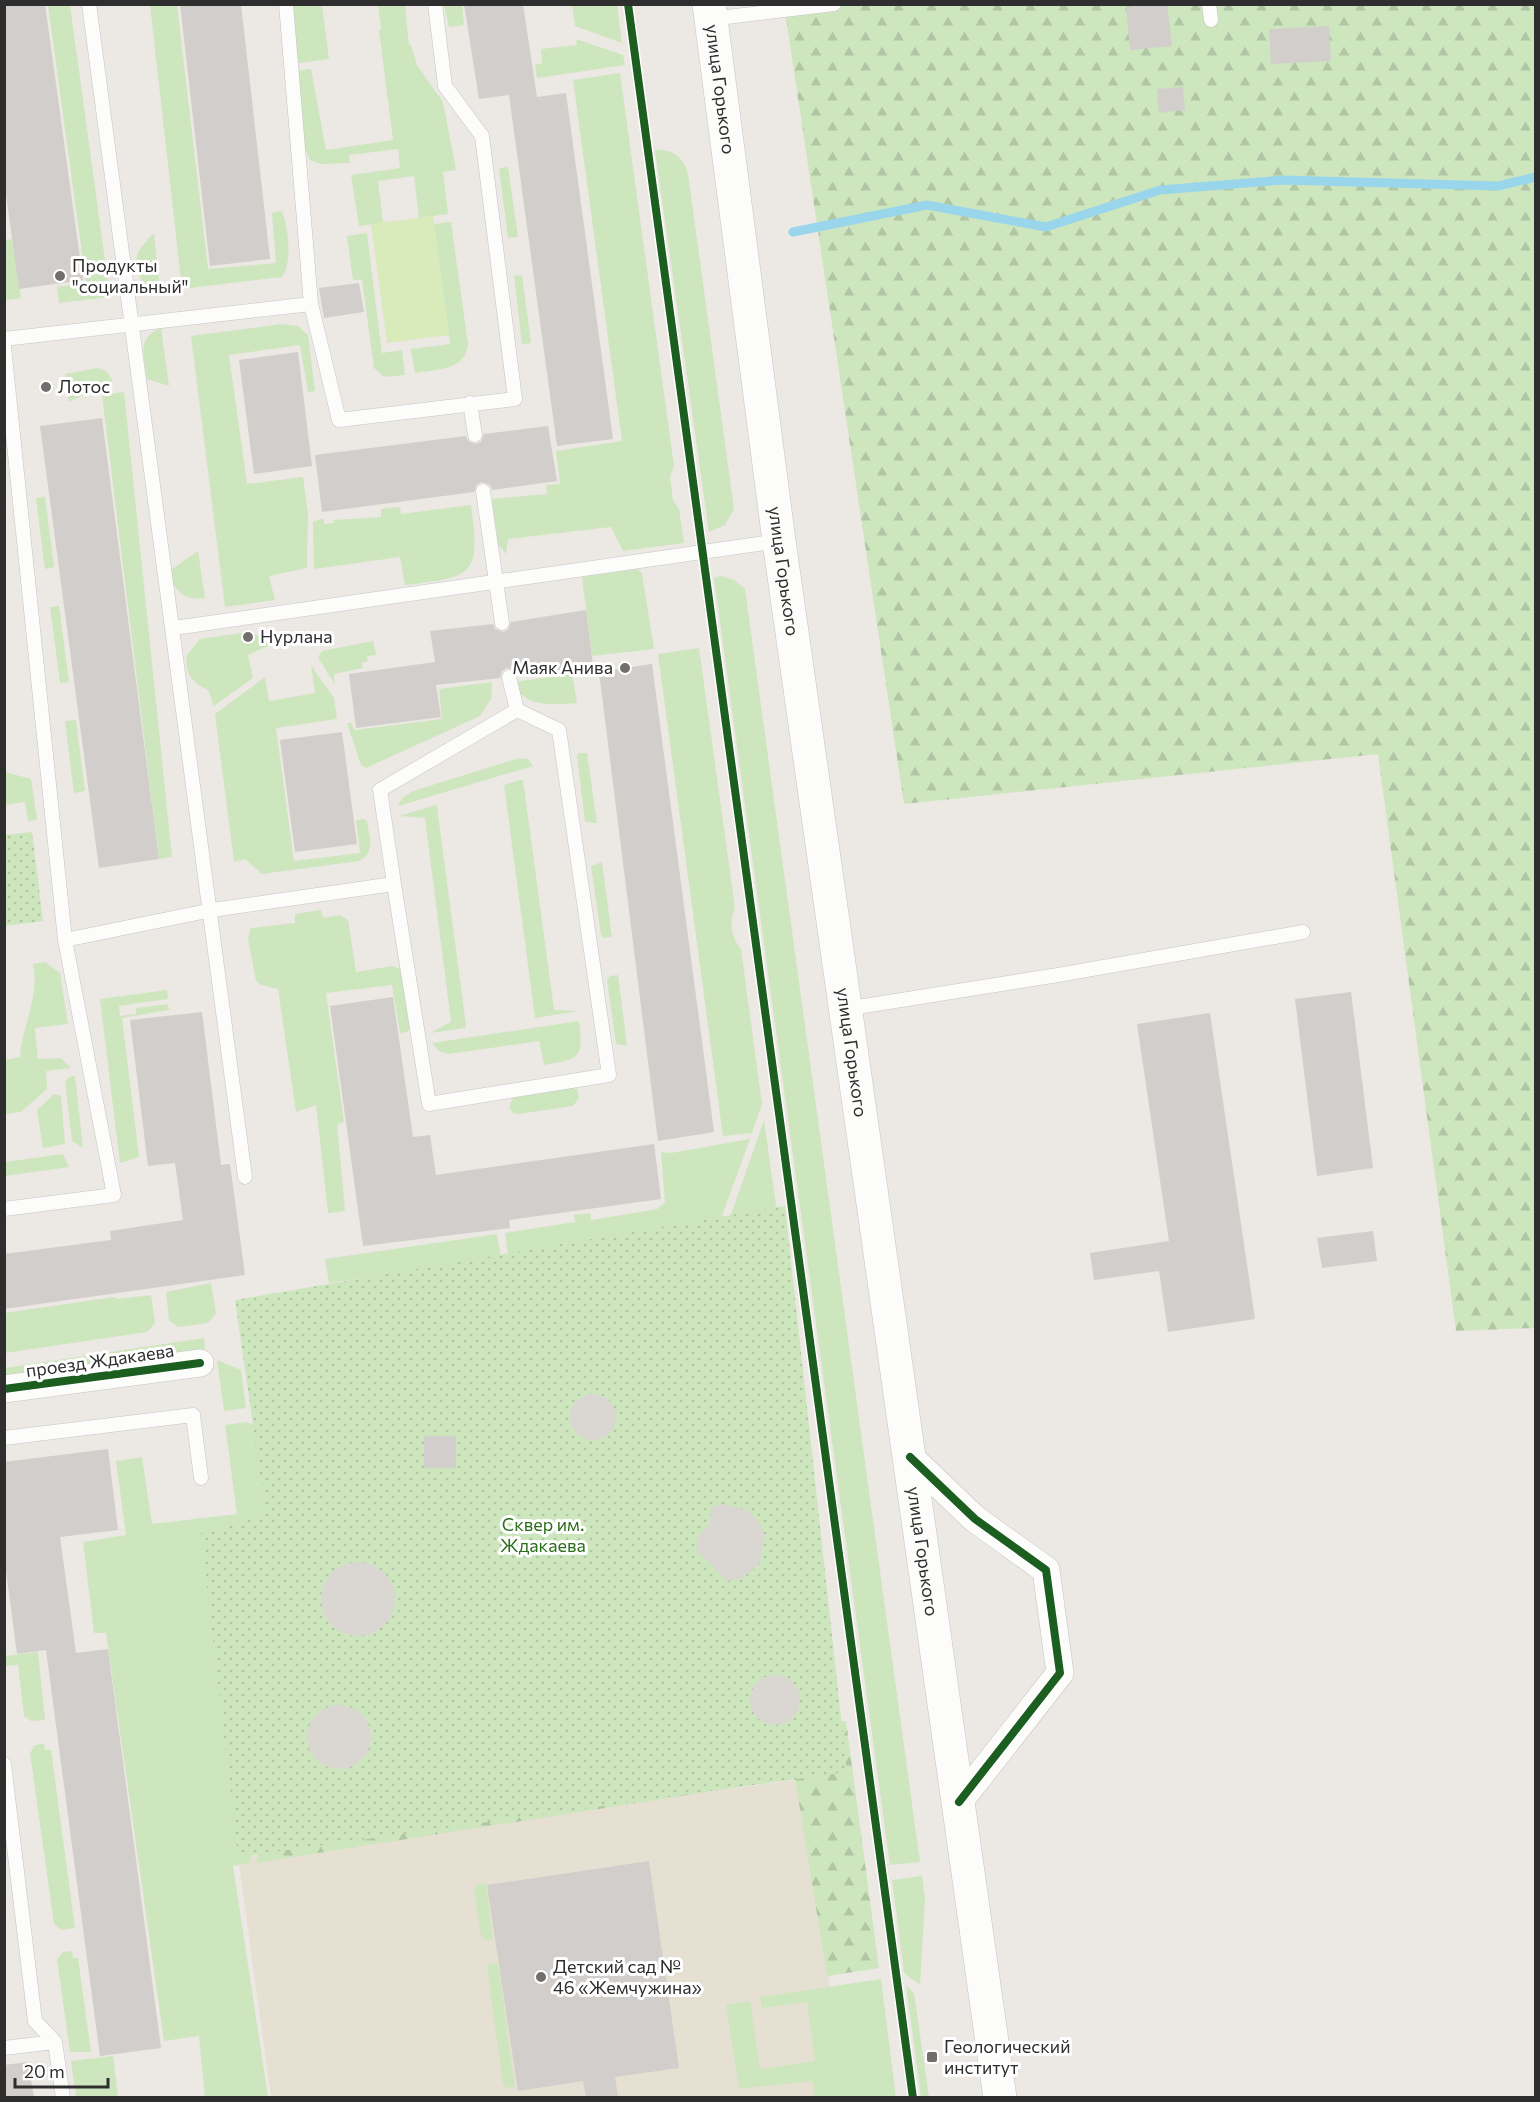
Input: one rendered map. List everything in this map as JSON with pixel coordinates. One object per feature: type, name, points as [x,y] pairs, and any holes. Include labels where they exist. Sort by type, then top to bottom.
[{"type":"main road","name":"улица Горького","points":[[710,12],[779,541],[1000,2097]]},
{"type":"street","name":"проезд Ждакаева","points":[[4,1389],[200,1363]]},
{"type":"street","points":[[910,1457],[975,1519],[1046,1570],[1060,1673],[959,1802]]},
{"type":"lane","points":[[89,4],[130,323],[212,910],[245,1177]]},
{"type":"lane","points":[[285,4],[311,304],[339,420],[515,399],[482,136],[445,86],[435,4]]},
{"type":"lane","points":[[710,12],[834,4]]},
{"type":"lane","points":[[1209,4],[1211,20]]},
{"type":"lane","points":[[4,339],[311,304]]},
{"type":"lane","points":[[4,347],[66,940],[114,1195],[4,1209]]},
{"type":"lane","points":[[470,403],[475,435]]},
{"type":"lane","points":[[483,491],[502,623]]},
{"type":"lane","points":[[174,628],[779,541]]},
{"type":"lane","points":[[510,677],[517,711]]},
{"type":"lane","points":[[517,711],[559,730],[609,1075],[429,1104],[380,790],[517,711]]},
{"type":"lane","points":[[66,940],[212,910],[394,884]]},
{"type":"lane","points":[[845,1009],[1303,932]]},
{"type":"lane","points":[[4,1438],[193,1415],[201,1478]]},
{"type":"lane","points":[[4,1764],[35,2021],[55,2042],[63,2097]]},
{"type":"lane","points":[[4,2048],[55,2042]]},
{"type":"shaded area","points":[[593,1394],[609,1401],[616,1417],[609,1433],[593,1440],[577,1433],[570,1417],[577,1401]]},
{"type":"shaded area","points":[[723,1504],[747,1510],[757,1520],[765,1535],[759,1565],[741,1579],[727,1581],[698,1551],[696,1545],[698,1537],[710,1524],[711,1507]]},
{"type":"shaded area","points":[[358,1562],[379,1568],[389,1578],[395,1599],[389,1620],[379,1630],[358,1636],[337,1630],[327,1620],[321,1599],[327,1578],[337,1568]]},
{"type":"shaded area","points":[[770,1675],[780,1675],[793,1682],[800,1695],[800,1705],[793,1718],[780,1725],[770,1725],[761,1721],[754,1714],[750,1705],[750,1695],[754,1686],[761,1679]]},
{"type":"shaded area","points":[[339,1705],[357,1711],[365,1719],[371,1737],[365,1755],[357,1763],[339,1769],[321,1763],[313,1755],[307,1737],[313,1719],[321,1711]]},
{"type":"shaded area","name":"Детский сад № 46 «Жемчужина»","points":[[801,1779],[845,2097],[271,2097],[238,1857]]},
{"type":"green space","points":[[48,5],[70,5],[110,297],[59,303],[57,287],[86,283]]},
{"type":"green space","points":[[150,5],[177,5],[208,269],[276,263],[272,213],[282,211],[288,235],[288,254],[282,277],[182,289]]},
{"type":"green space","points":[[289,5],[322,5],[329,59],[292,64]]},
{"type":"green space","points":[[378,5],[405,5],[409,45],[411,45],[417,65],[443,102],[456,170],[443,172],[448,214],[419,218],[414,176],[378,181],[383,223],[359,226],[351,175],[400,168],[398,149],[349,155],[350,163],[321,164],[310,160],[304,147],[294,71],[311,69],[326,150],[393,140],[379,31],[381,29]]},
{"type":"green space","points":[[444,5],[462,5],[464,25],[449,27]]},
{"type":"green space","points":[[572,5],[617,5],[622,43],[575,26]]},
{"type":"green space","points":[[784,5],[1535,5],[1535,1328],[1456,1331],[1378,754],[904,804]]},
{"type":"green space","points":[[576,39],[623,55],[625,65],[537,78],[535,65],[542,63],[541,49],[577,45]]},
{"type":"green space","points":[[620,73],[674,466],[670,477],[673,500],[679,509],[684,543],[623,551],[611,527],[508,539],[506,554],[498,544],[492,499],[547,494],[546,485],[560,484],[556,451],[622,441],[573,80]]},
{"type":"green space","points":[[655,150],[676,155],[688,174],[734,509],[725,525],[709,532]]},
{"type":"green space","points":[[508,167],[518,237],[508,238],[499,168]]},
{"type":"green space","points":[[433,216],[449,335],[387,343],[371,224]]},
{"type":"green space","points":[[451,222],[468,344],[466,353],[456,364],[449,367],[415,373],[411,349],[450,344],[434,224]]},
{"type":"green space","points":[[154,233],[160,288],[144,284],[139,276],[136,262],[139,251]]},
{"type":"green space","points":[[367,233],[382,353],[402,350],[405,375],[384,377],[374,368],[362,280],[353,280],[347,236]]},
{"type":"green space","points":[[12,239],[21,298],[5,300],[5,240]]},
{"type":"green space","points":[[522,275],[531,343],[522,344],[514,276]]},
{"type":"green space","points":[[282,324],[298,326],[308,335],[315,391],[308,392],[300,345],[229,355],[247,484],[303,477],[308,513],[307,568],[269,576],[275,600],[225,607],[191,336]]},
{"type":"green space","points":[[161,328],[169,386],[147,379],[144,363],[145,342],[153,332]]},
{"type":"green space","points":[[97,368],[106,371],[113,381],[69,402],[65,374]]},
{"type":"green space","points":[[124,392],[172,857],[159,859],[102,395]]},
{"type":"green space","points":[[45,497],[54,567],[45,569],[36,498]]},
{"type":"green space","points":[[471,505],[474,528],[472,559],[467,569],[458,575],[405,585],[400,557],[314,569],[313,522],[323,518],[325,524],[334,523],[334,520],[381,517],[381,509],[400,507],[401,514]]},
{"type":"green space","points":[[198,551],[205,598],[197,599],[181,593],[168,572]]},
{"type":"green space","points":[[638,569],[642,574],[654,649],[592,656],[582,577]]},
{"type":"green space","points":[[721,576],[734,580],[745,589],[920,1862],[890,1865],[714,578]]},
{"type":"green space","points":[[59,606],[69,682],[60,683],[50,607]]},
{"type":"green space","points":[[248,632],[262,637],[270,645],[248,655],[253,678],[214,706],[208,690],[190,676],[186,661],[187,655],[200,639]]},
{"type":"green space","points":[[373,641],[376,655],[367,656],[368,661],[362,663],[363,668],[334,674],[335,685],[318,657],[322,651]]},
{"type":"green space","points":[[699,648],[735,908],[732,929],[741,949],[762,1104],[752,1133],[723,1136],[658,654]]},
{"type":"green space","points":[[311,665],[334,698],[337,719],[276,728],[294,861],[360,853],[356,820],[367,821],[370,849],[359,861],[262,874],[245,859],[234,862],[215,714],[265,677],[269,701],[315,693]]},
{"type":"green space","points":[[572,674],[577,703],[550,704],[531,701],[524,697],[514,682]]},
{"type":"green space","points":[[492,682],[491,699],[480,716],[366,768],[361,765],[347,723],[352,723],[354,730],[442,719],[439,689]]},
{"type":"green space","points":[[76,720],[85,791],[74,793],[65,721]]},
{"type":"green space","points":[[579,753],[587,753],[597,823],[585,822],[577,756]]},
{"type":"green space","points":[[519,758],[528,759],[533,766],[398,806],[402,798],[413,791]]},
{"type":"green space","points":[[5,772],[31,779],[37,820],[28,821],[25,802],[5,805]]},
{"type":"green space","points":[[523,780],[554,1010],[578,1011],[535,1018],[504,785]]},
{"type":"green space","points":[[435,805],[466,1025],[465,1028],[430,1033],[451,1022],[425,818],[400,816]]},
{"type":"green space","points":[[32,832],[43,921],[5,926],[5,835]]},
{"type":"green space","points":[[602,862],[612,937],[604,938],[601,935],[591,866]]},
{"type":"green space","points":[[321,910],[323,918],[340,915],[348,920],[356,972],[392,966],[401,969],[410,1028],[407,1032],[400,1033],[392,985],[326,993],[344,1122],[337,1124],[345,1211],[328,1213],[316,1105],[296,1112],[278,989],[261,985],[256,981],[248,938],[251,928],[295,923],[295,914]]},
{"type":"green space","points":[[45,962],[60,973],[68,1024],[35,1028],[38,1059],[61,1058],[71,1068],[46,1071],[47,1089],[21,1112],[5,1114],[5,1060],[20,1057],[34,988],[33,964]]},
{"type":"green space","points":[[618,975],[627,1046],[616,1044],[607,980],[610,976]]},
{"type":"green space","points":[[167,990],[168,999],[119,1006],[120,1016],[136,1014],[136,1008],[168,1004],[169,1010],[122,1018],[139,1157],[120,1163],[100,999]]},
{"type":"green space","points":[[579,1021],[581,1043],[576,1055],[565,1061],[544,1065],[539,1041],[448,1054],[439,1051],[432,1043]]},
{"type":"green space","points":[[75,1076],[83,1148],[72,1141],[65,1081]]},
{"type":"green space","points":[[570,1087],[577,1089],[579,1098],[573,1106],[518,1114],[513,1113],[509,1107],[514,1095]]},
{"type":"green space","points":[[54,1094],[61,1096],[65,1144],[43,1148],[37,1110]]},
{"type":"green space","points":[[764,1120],[778,1219],[727,1226]]},
{"type":"green space","points":[[750,1139],[718,1227],[508,1257],[505,1233],[575,1222],[574,1215],[590,1213],[591,1220],[657,1209],[665,1202],[661,1152],[671,1153]]},
{"type":"green space","points":[[63,1154],[69,1167],[5,1176],[5,1162]]},
{"type":"green space","name":"Сквер им. Ждакаева","points":[[785,1206],[847,1772],[238,1857],[201,1533],[266,1515],[235,1300]]},
{"type":"green space","points":[[497,1234],[501,1258],[329,1283],[325,1259]]},
{"type":"green space","points":[[211,1283],[216,1314],[208,1323],[178,1327],[169,1320],[166,1292]]},
{"type":"green space","points":[[151,1295],[155,1323],[147,1332],[5,1353],[5,1313],[114,1297],[117,1299]]},
{"type":"green space","points":[[204,1338],[205,1350],[5,1381],[5,1368]]},
{"type":"green space","points":[[217,1360],[241,1370],[246,1408],[224,1411]]},
{"type":"green space","points":[[247,1422],[256,1426],[279,1452],[253,1850],[249,1863],[233,1866],[268,2097],[205,2097],[199,2036],[164,2041],[106,1633],[94,1633],[83,1542],[126,1535],[116,1461],[142,1457],[152,1524],[237,1514],[225,1425]]},
{"type":"green space","points":[[38,1652],[45,1720],[31,1721],[24,1716],[18,1665],[5,1666],[5,1656]]},
{"type":"green space","points":[[846,1721],[879,1968],[827,1976],[795,1778],[255,1863],[263,1848]]},
{"type":"green space","points":[[44,1744],[45,1750],[51,1750],[75,1928],[61,1930],[54,1924],[30,1753],[35,1745]]},
{"type":"green space","points":[[922,1876],[925,1898],[920,1985],[904,1973],[892,1880]]},
{"type":"green space","points":[[486,1883],[493,1939],[485,1940],[481,1936],[474,1889],[477,1884]]},
{"type":"green space","points":[[72,1951],[73,1958],[78,1958],[91,2052],[70,2052],[57,1959],[63,1952]]},
{"type":"green space","points":[[498,1963],[515,2087],[507,2088],[503,2084],[487,1968],[489,1964]]},
{"type":"green space","points":[[881,1979],[896,2097],[815,2097],[812,2081],[739,2089],[726,2005],[750,2001],[760,2069],[815,2061],[807,2002],[762,2008],[760,1997]]},
{"type":"green space","points":[[906,1985],[914,1993],[929,2097],[921,2097]]},
{"type":"green space","points":[[113,2056],[118,2097],[76,2097],[71,2061]]},
{"type":"building","points":[[4,4],[45,4],[83,280],[19,289],[4,180]]},
{"type":"building","points":[[180,4],[241,4],[270,259],[210,266]]},
{"type":"building","points":[[464,4],[523,4],[537,97],[566,93],[613,439],[557,446],[509,95],[479,99]]},
{"type":"building","points":[[1167,4],[1172,46],[1130,50],[1126,7]]},
{"type":"building","points":[[1329,26],[1331,61],[1271,64],[1269,29]]},
{"type":"building","points":[[1183,87],[1185,110],[1159,113],[1157,89]]},
{"type":"building","points":[[359,283],[364,312],[324,318],[319,288]]},
{"type":"building","points":[[298,352],[312,466],[254,474],[239,360]]},
{"type":"building","points":[[102,418],[159,859],[99,868],[40,426]]},
{"type":"building","points":[[548,426],[557,481],[492,490],[490,485],[482,482],[477,484],[474,492],[322,512],[315,455],[466,436],[468,441],[476,444],[481,442],[484,434]]},
{"type":"building","points":[[586,610],[593,665],[518,676],[515,670],[507,668],[502,671],[500,678],[436,685],[441,717],[356,728],[349,674],[435,662],[430,631],[493,624],[495,629],[503,632],[508,630],[511,622]]},
{"type":"building","points":[[652,664],[714,1132],[658,1141],[599,672]]},
{"type":"building","points":[[342,732],[357,844],[295,852],[280,740]]},
{"type":"building","points":[[1351,992],[1373,1168],[1317,1176],[1295,999]]},
{"type":"building","points":[[393,997],[413,1137],[430,1135],[436,1175],[654,1144],[661,1199],[509,1220],[510,1228],[363,1246],[330,1006]]},
{"type":"building","points":[[202,1012],[221,1165],[230,1164],[245,1275],[4,1309],[4,1254],[111,1240],[110,1231],[183,1220],[175,1163],[148,1166],[130,1020]]},
{"type":"building","points":[[1210,1013],[1255,1319],[1168,1332],[1159,1271],[1094,1280],[1090,1253],[1169,1241],[1137,1024]]},
{"type":"building","points":[[1373,1231],[1377,1261],[1322,1268],[1317,1238]]},
{"type":"building","points":[[424,1436],[456,1436],[456,1468],[424,1468]]},
{"type":"building","points":[[108,1449],[118,1530],[60,1537],[76,1653],[108,1649],[161,2048],[100,2056],[46,1650],[17,1654],[4,1556],[4,1462]]},
{"type":"building","points":[[649,1861],[679,2068],[615,2077],[618,2097],[586,2097],[583,2081],[518,2091],[487,1885]]},
{"type":"building","points":[[28,2062],[34,2097],[4,2097],[4,2065]]},
{"type":"waterway","points":[[793,232],[927,205],[1046,227],[1160,190],[1283,180],[1498,186],[1536,177]]},
{"type":"cycle path","points":[[628,4],[913,2098]]},
{"type":"cycle path","points":[[4,1389],[200,1363]]},
{"type":"cycle path","points":[[910,1457],[975,1519],[1046,1570],[1060,1673],[959,1802]]},
{"type":"place","name":"Продукты \"социальный\"","points":[[60,276]]},
{"type":"place","name":"Лотос","points":[[46,387]]},
{"type":"place","name":"Нурлана","points":[[248,637]]},
{"type":"place","name":"Маяк Анива","points":[[625,668]]},
{"type":"place","name":"Детский сад № 46 «Жемчужина»","points":[[541,1977]]},
{"type":"place","name":"Геологический институт","points":[[932,2057]]}]
